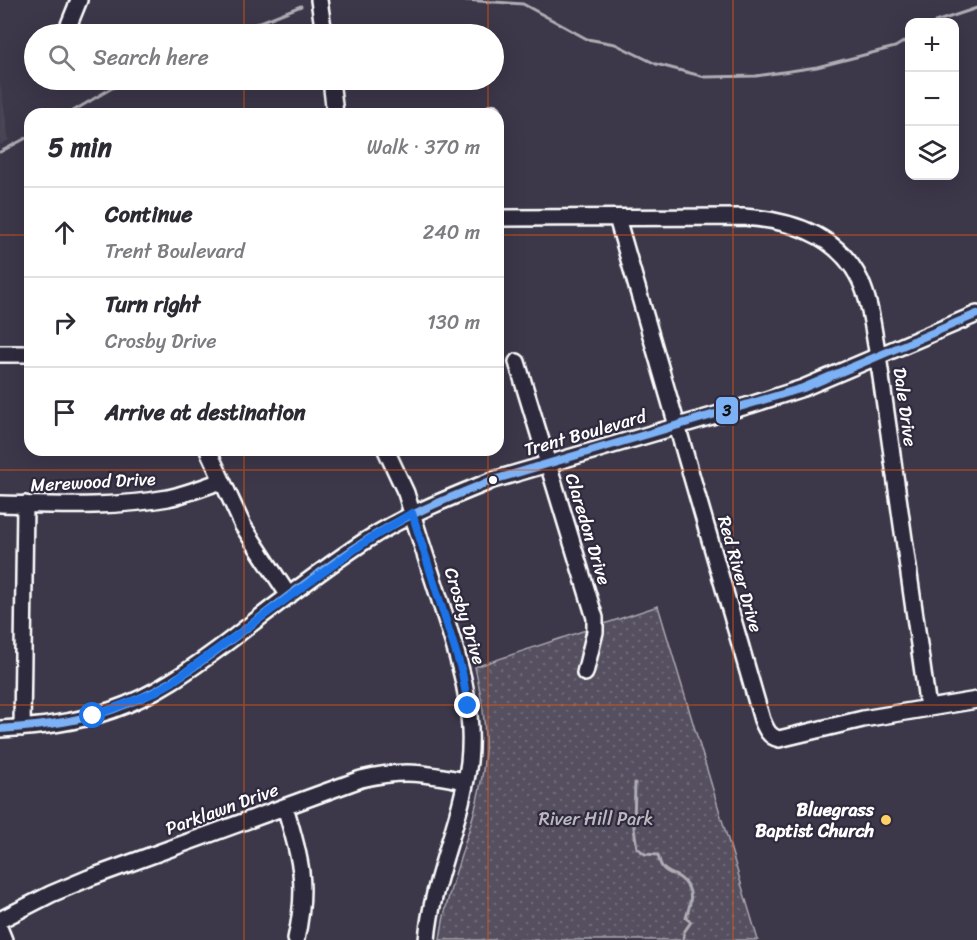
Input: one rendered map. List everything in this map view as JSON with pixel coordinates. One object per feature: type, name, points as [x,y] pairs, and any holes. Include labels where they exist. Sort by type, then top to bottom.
[{"type":"street","points":[[69,24],[79,0]]},
{"type":"street","points":[[319,0],[323,24]]},
{"type":"street","points":[[332,90],[335,108]]},
{"type":"street","name":"Dale Drive","points":[[504,218],[743,217],[779,221],[807,230],[835,248],[859,278],[868,302],[878,356],[928,708]]},
{"type":"street","name":"Red River Drive","points":[[617,218],[762,720],[771,736],[779,739],[836,724],[977,700]]},
{"type":"street","name":"Trent Boulevard","points":[[0,729],[46,726],[93,716],[151,694],[190,669],[365,542],[412,513],[493,480],[803,388],[977,314]]},
{"type":"street","points":[[0,354],[24,354]]},
{"type":"street","name":"Claredon Drive","points":[[518,362],[595,618],[595,632],[585,673]]},
{"type":"street","points":[[210,456],[243,526],[289,596]]},
{"type":"street","name":"Crosby Drive","points":[[389,456],[406,493],[447,622],[466,691],[470,741],[465,782],[434,893],[427,940]]},
{"type":"street","name":"Merewood Drive","points":[[0,504],[148,501],[221,482]]},
{"type":"street","points":[[22,728],[25,504]]},
{"type":"street","name":"Parklawn Drive","points":[[0,920],[89,878],[351,783],[382,774],[402,772],[421,772],[465,782]]},
{"type":"street","points":[[285,807],[296,843],[302,876],[303,894],[296,939]]},
{"type":"street","points":[[0,930],[4,940]]},
{"type":"shaded area","points":[[0,80],[9,140],[0,145]]},
{"type":"green space","name":"River Hill Park","points":[[658,606],[758,940],[440,940],[450,892],[472,821],[483,773],[485,728],[475,667]]},
{"type":"waterway","points":[[464,0],[523,4],[587,39],[615,44],[656,64],[705,77],[756,76],[817,67],[895,47],[905,41]]},
{"type":"waterway","points":[[256,24],[301,6]]},
{"type":"waterway","points":[[947,18],[977,8]]},
{"type":"waterway","points":[[78,108],[109,90]]},
{"type":"waterway","points":[[0,152],[24,139]]},
{"type":"waterway","points":[[635,783],[634,828],[637,848],[645,854],[658,855],[663,868],[685,882],[690,892],[686,918],[691,922],[684,932],[683,940]]},
{"type":"transit line","name":"3","points":[[0,729],[82,718],[145,696],[203,660],[365,541],[411,515],[444,500],[493,480],[803,388],[977,314]]},
{"type":"place","name":"Bluegrass Baptist Church","points":[[886,820]]},
{"type":"route","points":[[93,716],[115,710],[172,682],[323,571],[412,513],[462,672],[468,706]]}]
